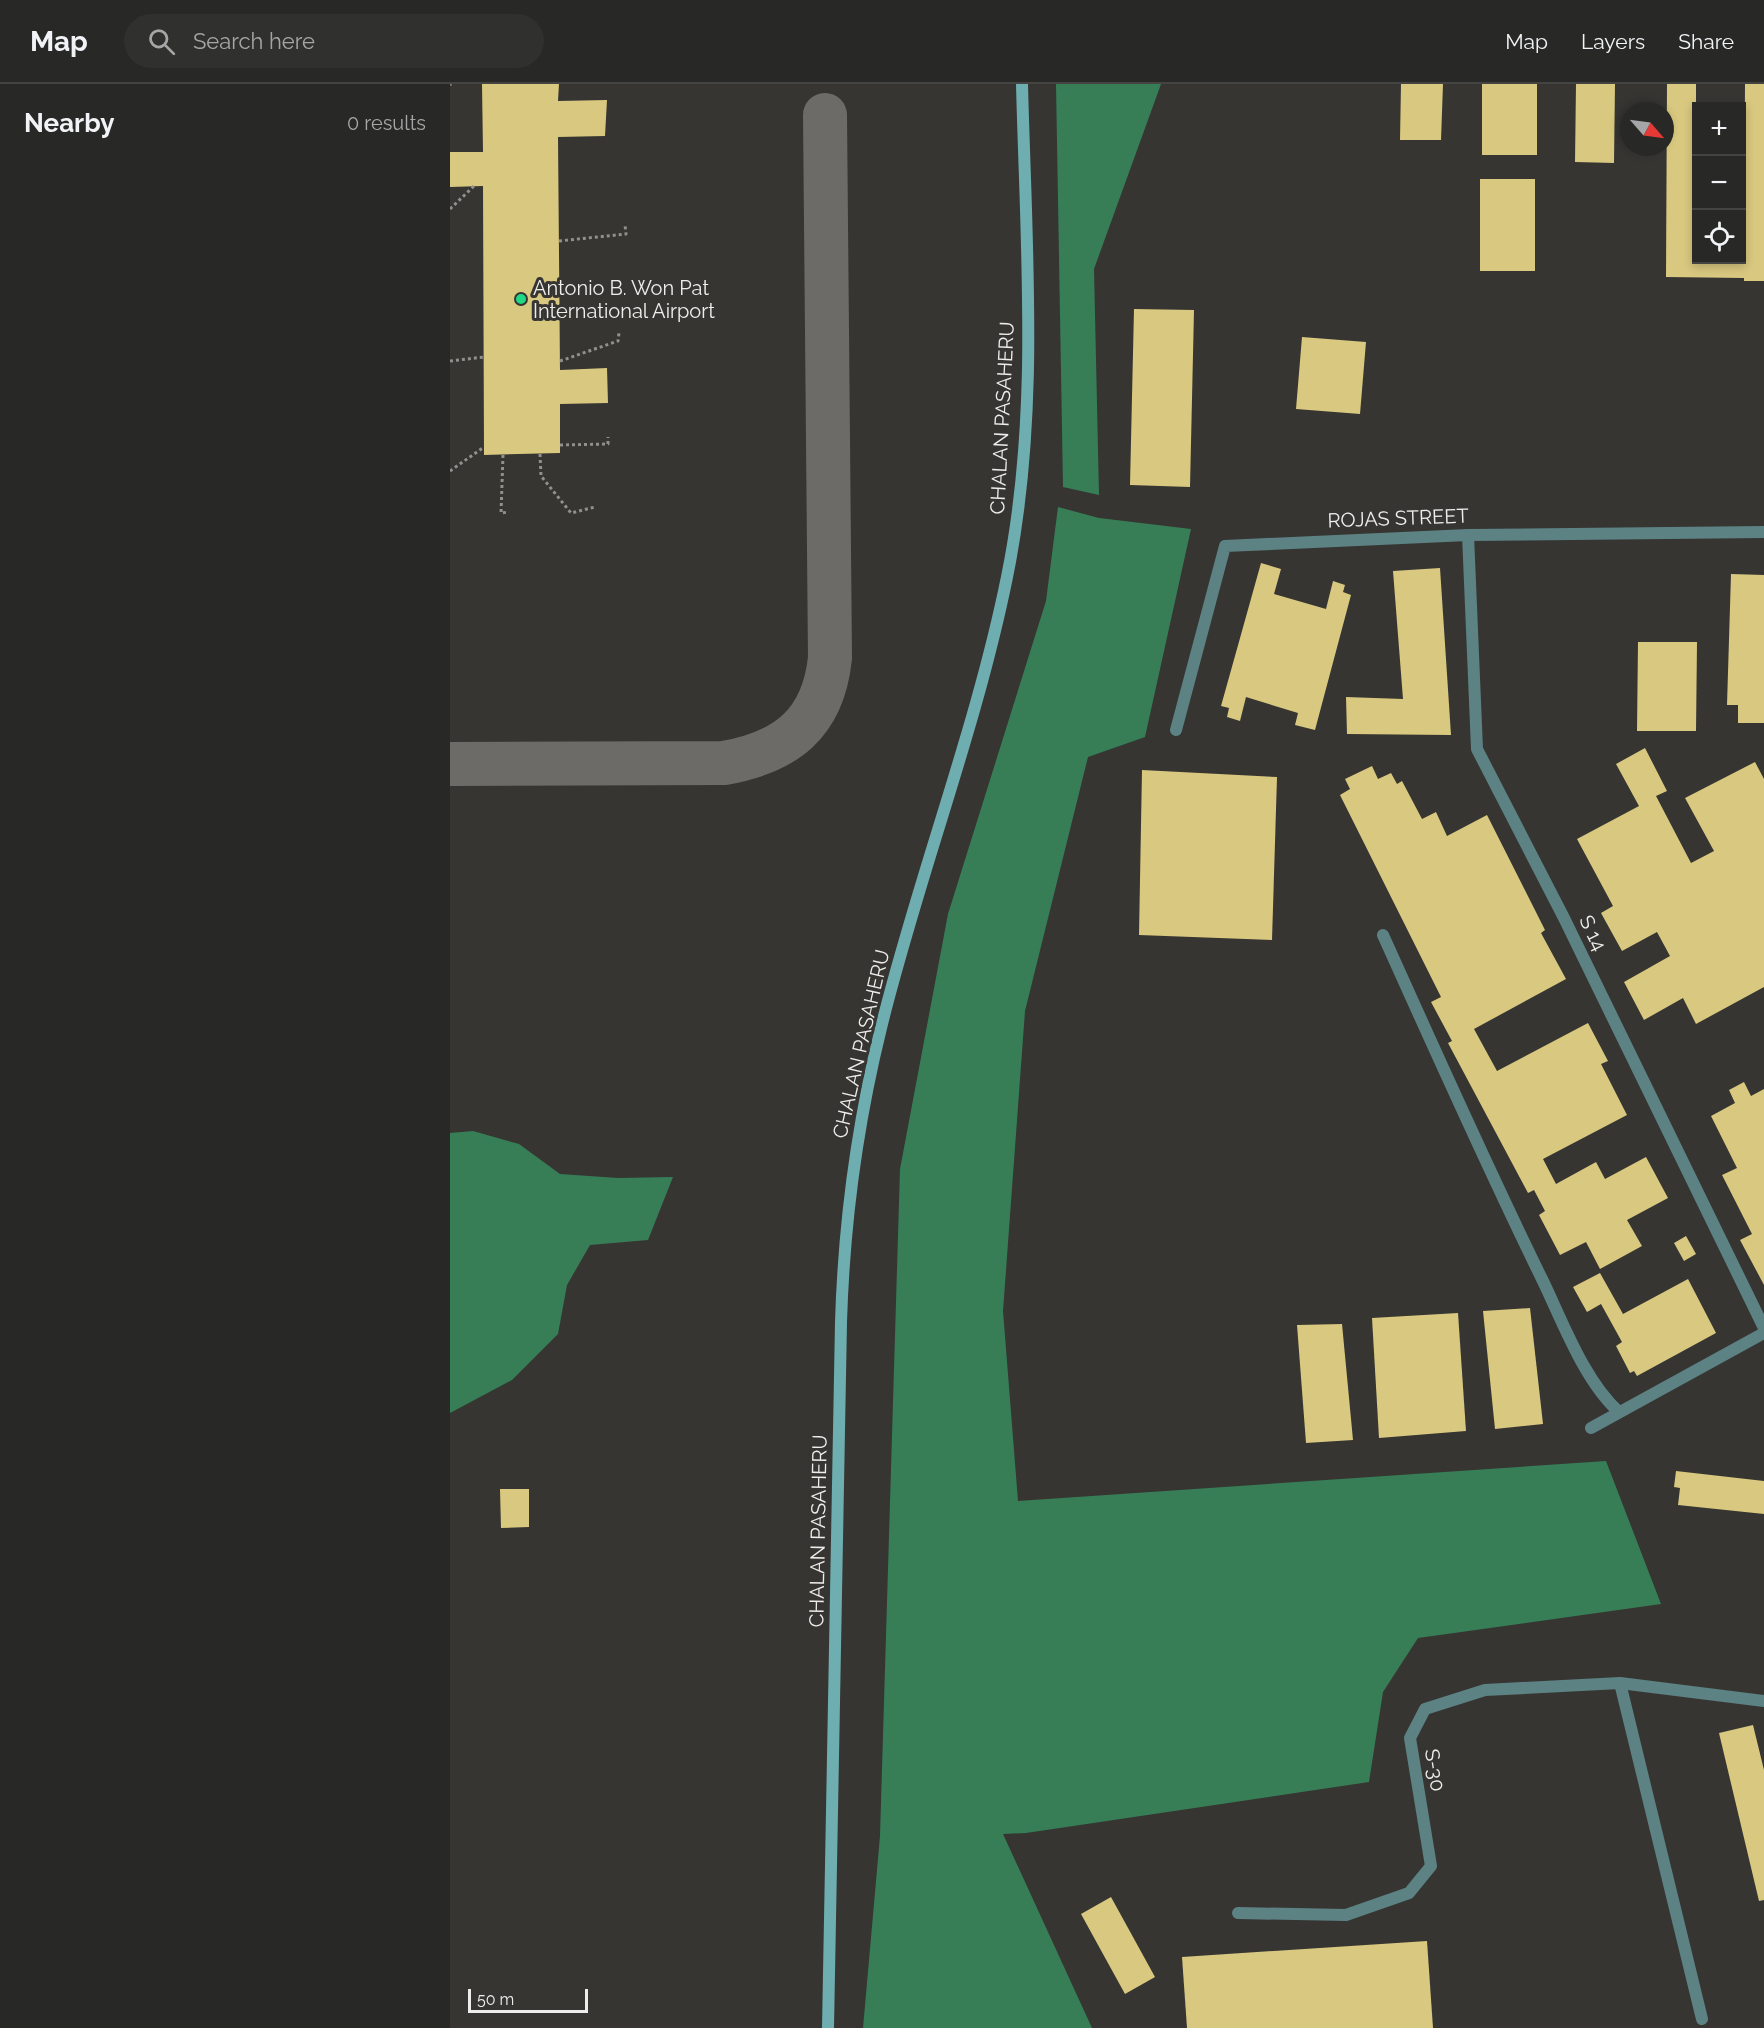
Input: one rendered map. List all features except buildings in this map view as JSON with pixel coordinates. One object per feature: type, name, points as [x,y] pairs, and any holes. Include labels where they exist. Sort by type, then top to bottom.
[{"type":"main road","name":"CHALAN PASAHERU","points":[[828,2028],[841,1322],[847,1221],[860,1122],[880,1029],[984,671],[1016,532],[1025,434],[1027,378],[1022,84]]},
{"type":"street","name":"ROJAS STREET","points":[[1176,730],[1225,546],[1468,535],[1764,532]]},
{"type":"street","name":"S 14","points":[[1468,535],[1477,749],[1564,918],[1764,1328]]},
{"type":"street","points":[[1383,935],[1497,1188],[1576,1349],[1607,1401],[1619,1412]]},
{"type":"street","points":[[1591,1428],[1764,1334]]},
{"type":"street","points":[[1620,1683],[1702,2019]]},
{"type":"street","name":"S-30","points":[[1238,1913],[1346,1915],[1409,1893],[1431,1866],[1410,1738],[1425,1709],[1485,1690],[1620,1683],[1764,1701]]},
{"type":"path","points":[[450,209],[474,186]]},
{"type":"path","points":[[559,241],[626,234],[625,225]]},
{"type":"path","points":[[560,361],[618,341],[618,333]]},
{"type":"path","points":[[450,361],[483,357]]},
{"type":"path","points":[[560,445],[608,444],[608,438]]},
{"type":"path","points":[[450,471],[484,447]]},
{"type":"path","points":[[540,454],[541,476],[571,513],[595,507]]},
{"type":"path","points":[[502,455],[501,513],[509,512]]},
{"type":"green space","points":[[1056,84],[1161,84],[1094,269],[1099,495],[1063,487]]},
{"type":"green space","points":[[1058,507],[1099,518],[1191,529],[1145,737],[1088,757],[1025,1011],[1003,1311],[1018,1501],[1606,1461],[1661,1604],[1418,1638],[1383,1692],[1369,1782],[1026,1833],[1003,1834],[1092,2028],[863,2028],[880,1836],[900,1169],[948,914],[1046,601]]},
{"type":"green space","points":[[473,1131],[519,1144],[560,1174],[618,1178],[673,1177],[648,1240],[590,1245],[567,1285],[558,1334],[512,1380],[450,1413],[450,1133]]},
{"type":"taxiway","points":[[450,764],[724,763],[766,751],[783,742],[798,731],[810,717],[826,681],[830,658],[825,115]]},
{"type":"place","name":"Antonio B. Won Pat International Airport","points":[[521,299]]}]
